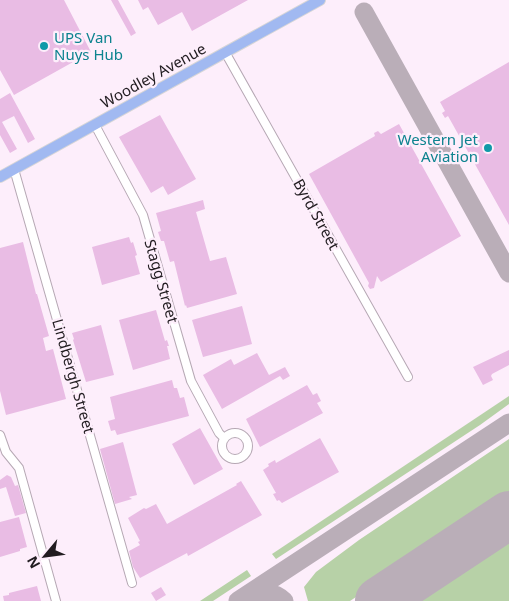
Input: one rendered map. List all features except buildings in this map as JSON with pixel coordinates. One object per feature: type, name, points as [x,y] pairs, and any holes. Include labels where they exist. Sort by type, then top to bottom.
[{"type":"main road","name":"Woodley Avenue","points":[[0,177],[320,0]]},
{"type":"street","name":"Byrd Street","points":[[225,52],[408,377]]},
{"type":"street","name":"Stagg Street","points":[[95,125],[140,207],[191,381],[214,424],[224,438]]},
{"type":"street","name":"Lindbergh Street","points":[[14,169],[132,583]]},
{"type":"street","points":[[0,435],[6,452],[19,468],[56,601]]},
{"type":"green space","points":[[509,396],[509,404],[480,425],[276,559],[272,554]]},
{"type":"green space","points":[[509,439],[509,495],[350,601],[308,601],[304,587],[316,572],[359,540]]},
{"type":"green space","points":[[509,534],[509,601],[408,601]]},
{"type":"green space","points":[[247,570],[251,576],[213,601],[200,601]]},
{"type":"taxiway","points":[[364,12],[509,273]]},
{"type":"taxiway","points":[[238,601],[509,423]]},
{"type":"taxiway","points":[[248,595],[267,593],[284,601]]},
{"type":"runway","points":[[379,601],[509,515]]},
{"type":"place","name":"UPS Van Nuys Hub","points":[[44,46]]},
{"type":"place","name":"Western Jet Aviation","points":[[488,148]]}]
